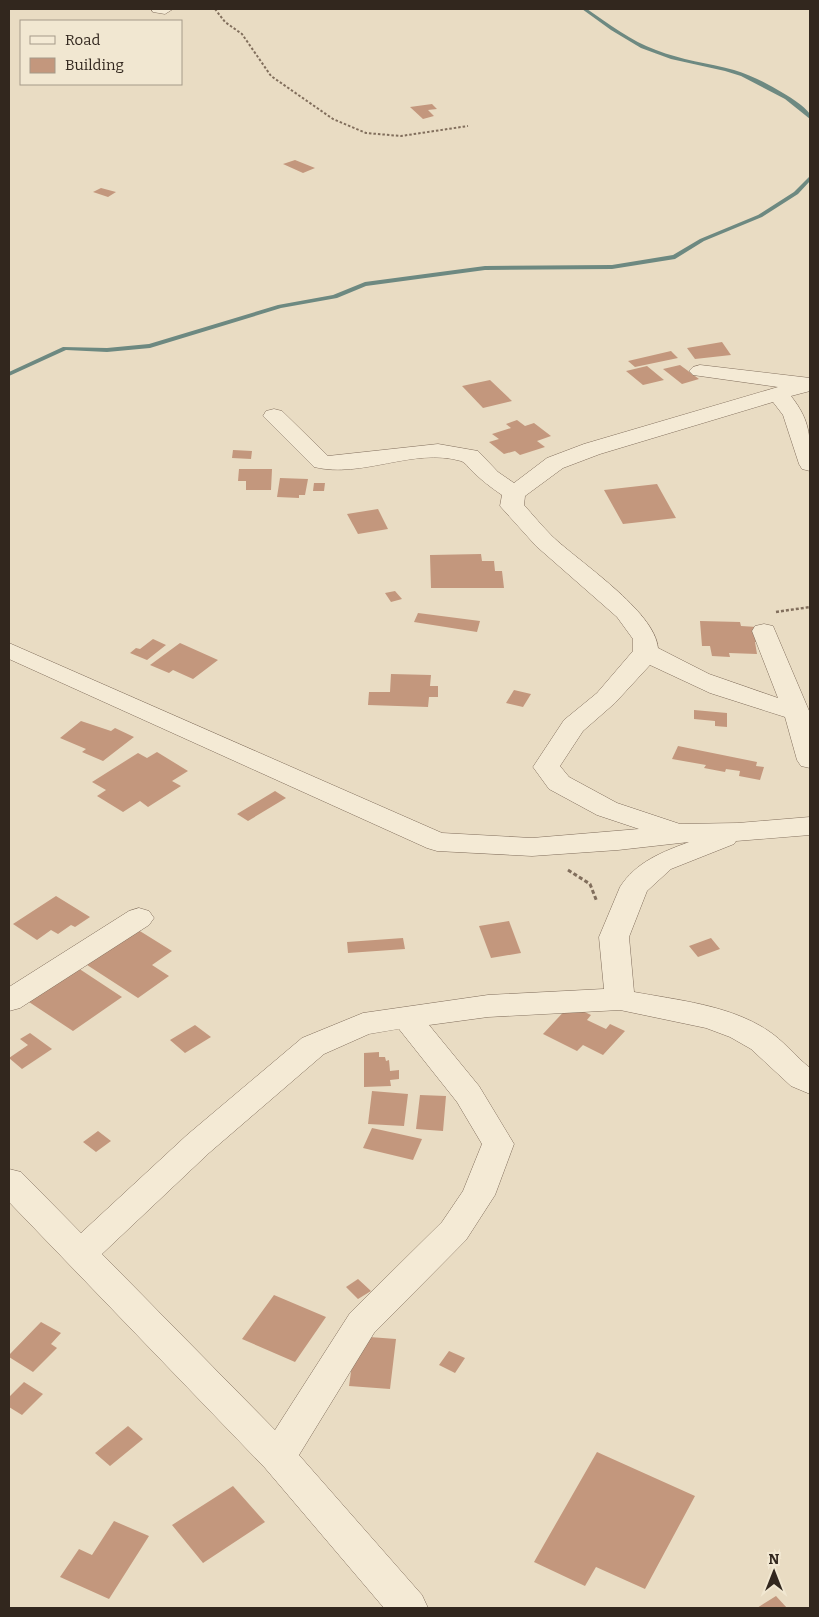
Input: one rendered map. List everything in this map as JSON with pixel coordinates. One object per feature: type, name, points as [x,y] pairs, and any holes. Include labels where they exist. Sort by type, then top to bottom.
[{"type":"street","points":[[159,9],[165,9]]},
{"type":"street","points":[[700,371],[809,384]]},
{"type":"street","points":[[678,833],[607,809],[559,783],[546,766],[573,726],[624,680],[646,650],[645,639],[641,630],[626,612],[562,558],[525,522],[512,506],[514,493],[555,463],[697,416],[809,384]]},
{"type":"street","points":[[778,394],[794,414],[810,464]]},
{"type":"street","points":[[274,416],[322,462],[339,463],[438,451],[470,456],[490,477],[514,493]]},
{"type":"street","points":[[764,631],[797,712],[810,760]]},
{"type":"street","points":[[9,650],[437,842],[532,846],[618,841],[678,833],[738,832],[810,826]]},
{"type":"street","points":[[646,650],[670,667],[740,695],[797,712]]},
{"type":"street","points":[[620,999],[614,937],[634,887],[662,863],[738,832]]},
{"type":"street","points":[[9,1001],[139,918]]},
{"type":"street","points":[[80,1254],[198,1144],[313,1046],[363,1024],[488,1006],[620,999],[736,1026],[756,1037],[798,1077],[810,1082]]},
{"type":"street","points":[[278,1456],[362,1322],[454,1231],[478,1195],[498,1144],[468,1094],[406,1017]]},
{"type":"street","points":[[9,1181],[278,1456],[408,1608]]},
{"type":"path","points":[[215,9],[225,22],[242,34],[271,76],[332,119],[366,133],[401,136],[468,126]]},
{"type":"path","points":[[532,846],[590,884],[603,917],[614,937]]},
{"type":"building","points":[[432,104],[437,109],[428,110],[434,116],[423,119],[410,107]]},
{"type":"building","points":[[295,160],[315,168],[303,173],[283,164]]},
{"type":"building","points":[[101,188],[116,192],[108,197],[93,192]]},
{"type":"building","points":[[722,342],[731,355],[695,359],[687,348]]},
{"type":"building","points":[[671,351],[678,358],[635,367],[628,361]]},
{"type":"building","points":[[680,365],[699,379],[682,384],[663,369]]},
{"type":"building","points":[[647,366],[664,380],[643,385],[626,371]]},
{"type":"building","points":[[490,380],[512,401],[483,408],[462,386]]},
{"type":"building","points":[[517,420],[525,426],[534,423],[551,436],[537,441],[545,447],[520,455],[515,451],[504,454],[489,442],[499,439],[492,434],[511,428],[506,424]]},
{"type":"building","points":[[233,450],[252,451],[251,459],[232,458]]},
{"type":"building","points":[[239,469],[272,469],[271,490],[246,490],[246,481],[238,481]]},
{"type":"building","points":[[280,478],[308,479],[305,495],[299,495],[299,498],[277,497]]},
{"type":"building","points":[[314,483],[325,483],[324,491],[313,491]]},
{"type":"building","points":[[657,484],[676,518],[623,524],[604,490]]},
{"type":"building","points":[[378,509],[388,529],[358,534],[347,514]]},
{"type":"building","points":[[481,554],[482,561],[494,561],[495,571],[502,571],[504,588],[431,588],[430,555]]},
{"type":"building","points":[[395,591],[402,599],[391,602],[385,593]]},
{"type":"building","points":[[418,613],[480,621],[477,632],[414,622]]},
{"type":"building","points":[[700,621],[740,622],[741,626],[757,627],[760,642],[755,642],[757,654],[729,653],[730,657],[712,656],[710,646],[702,646]]},
{"type":"building","points":[[153,639],[166,645],[147,660],[130,653],[136,648],[140,649]]},
{"type":"building","points":[[180,643],[218,660],[193,679],[173,670],[169,673],[150,665]]},
{"type":"building","points":[[391,674],[431,675],[430,686],[438,686],[438,697],[429,697],[428,707],[368,705],[369,692],[390,692]]},
{"type":"building","points":[[514,690],[531,694],[523,707],[506,703]]},
{"type":"building","points":[[694,710],[727,713],[727,727],[715,726],[715,721],[694,719]]},
{"type":"building","points":[[81,721],[111,731],[115,728],[134,737],[103,761],[82,752],[86,749],[60,738]]},
{"type":"building","points":[[678,746],[757,762],[756,766],[764,767],[760,780],[739,776],[740,771],[726,769],[725,772],[704,768],[706,765],[672,759]]},
{"type":"building","points":[[157,752],[188,771],[172,781],[181,786],[148,807],[140,801],[123,812],[97,796],[106,790],[92,782],[138,753],[147,758]]},
{"type":"building","points":[[275,791],[286,798],[248,821],[237,814]]},
{"type":"building","points":[[56,896],[90,917],[75,927],[71,925],[58,934],[51,930],[37,940],[13,924]]},
{"type":"building","points":[[509,921],[521,953],[491,958],[479,926]]},
{"type":"building","points":[[135,928],[172,951],[152,965],[169,976],[138,998],[84,963]]},
{"type":"building","points":[[403,938],[405,949],[348,953],[347,942]]},
{"type":"building","points":[[711,938],[720,949],[698,957],[689,946]]},
{"type":"building","points":[[78,968],[122,997],[73,1031],[29,1002]]},
{"type":"building","points":[[570,1005],[591,1015],[587,1020],[606,1029],[610,1024],[625,1031],[603,1055],[583,1045],[577,1051],[543,1034]]},
{"type":"building","points":[[195,1025],[211,1037],[185,1053],[170,1040]]},
{"type":"building","points":[[30,1033],[52,1049],[22,1069],[9,1058],[28,1045],[20,1039]]},
{"type":"building","points":[[379,1052],[379,1057],[385,1057],[386,1061],[389,1060],[390,1071],[399,1070],[399,1079],[390,1080],[391,1086],[364,1087],[364,1053]]},
{"type":"building","points":[[372,1091],[408,1094],[404,1126],[368,1124]]},
{"type":"building","points":[[420,1095],[446,1096],[443,1131],[416,1129]]},
{"type":"building","points":[[372,1128],[422,1139],[413,1160],[363,1148]]},
{"type":"building","points":[[98,1131],[111,1141],[96,1152],[83,1142]]},
{"type":"building","points":[[358,1279],[371,1291],[358,1299],[346,1287]]},
{"type":"building","points":[[274,1295],[326,1317],[295,1362],[242,1339]]},
{"type":"building","points":[[41,1322],[61,1333],[51,1344],[57,1348],[33,1372],[9,1357],[9,1355]]},
{"type":"building","points":[[356,1336],[396,1339],[390,1389],[349,1386]]},
{"type":"building","points":[[449,1351],[465,1358],[455,1373],[439,1365]]},
{"type":"building","points":[[24,1382],[43,1394],[22,1415],[9,1407],[9,1397]]},
{"type":"building","points":[[128,1426],[143,1439],[110,1466],[95,1453]]},
{"type":"building","points":[[597,1452],[695,1496],[645,1589],[596,1567],[585,1586],[534,1562]]},
{"type":"building","points":[[233,1486],[265,1522],[203,1563],[172,1525]]},
{"type":"building","points":[[114,1521],[149,1536],[109,1599],[60,1577],[79,1549],[92,1555]]},
{"type":"building","points":[[776,1596],[787,1608],[757,1608]]},
{"type":"waterway","points":[[584,9],[622,35],[653,51],[682,60],[735,72],[752,79],[787,98],[810,117]]},
{"type":"waterway","points":[[9,374],[65,348],[107,350],[150,346],[280,306],[335,297],[365,284],[485,268],[612,267],[675,257],[702,240],[760,216],[796,193],[810,178]]}]
